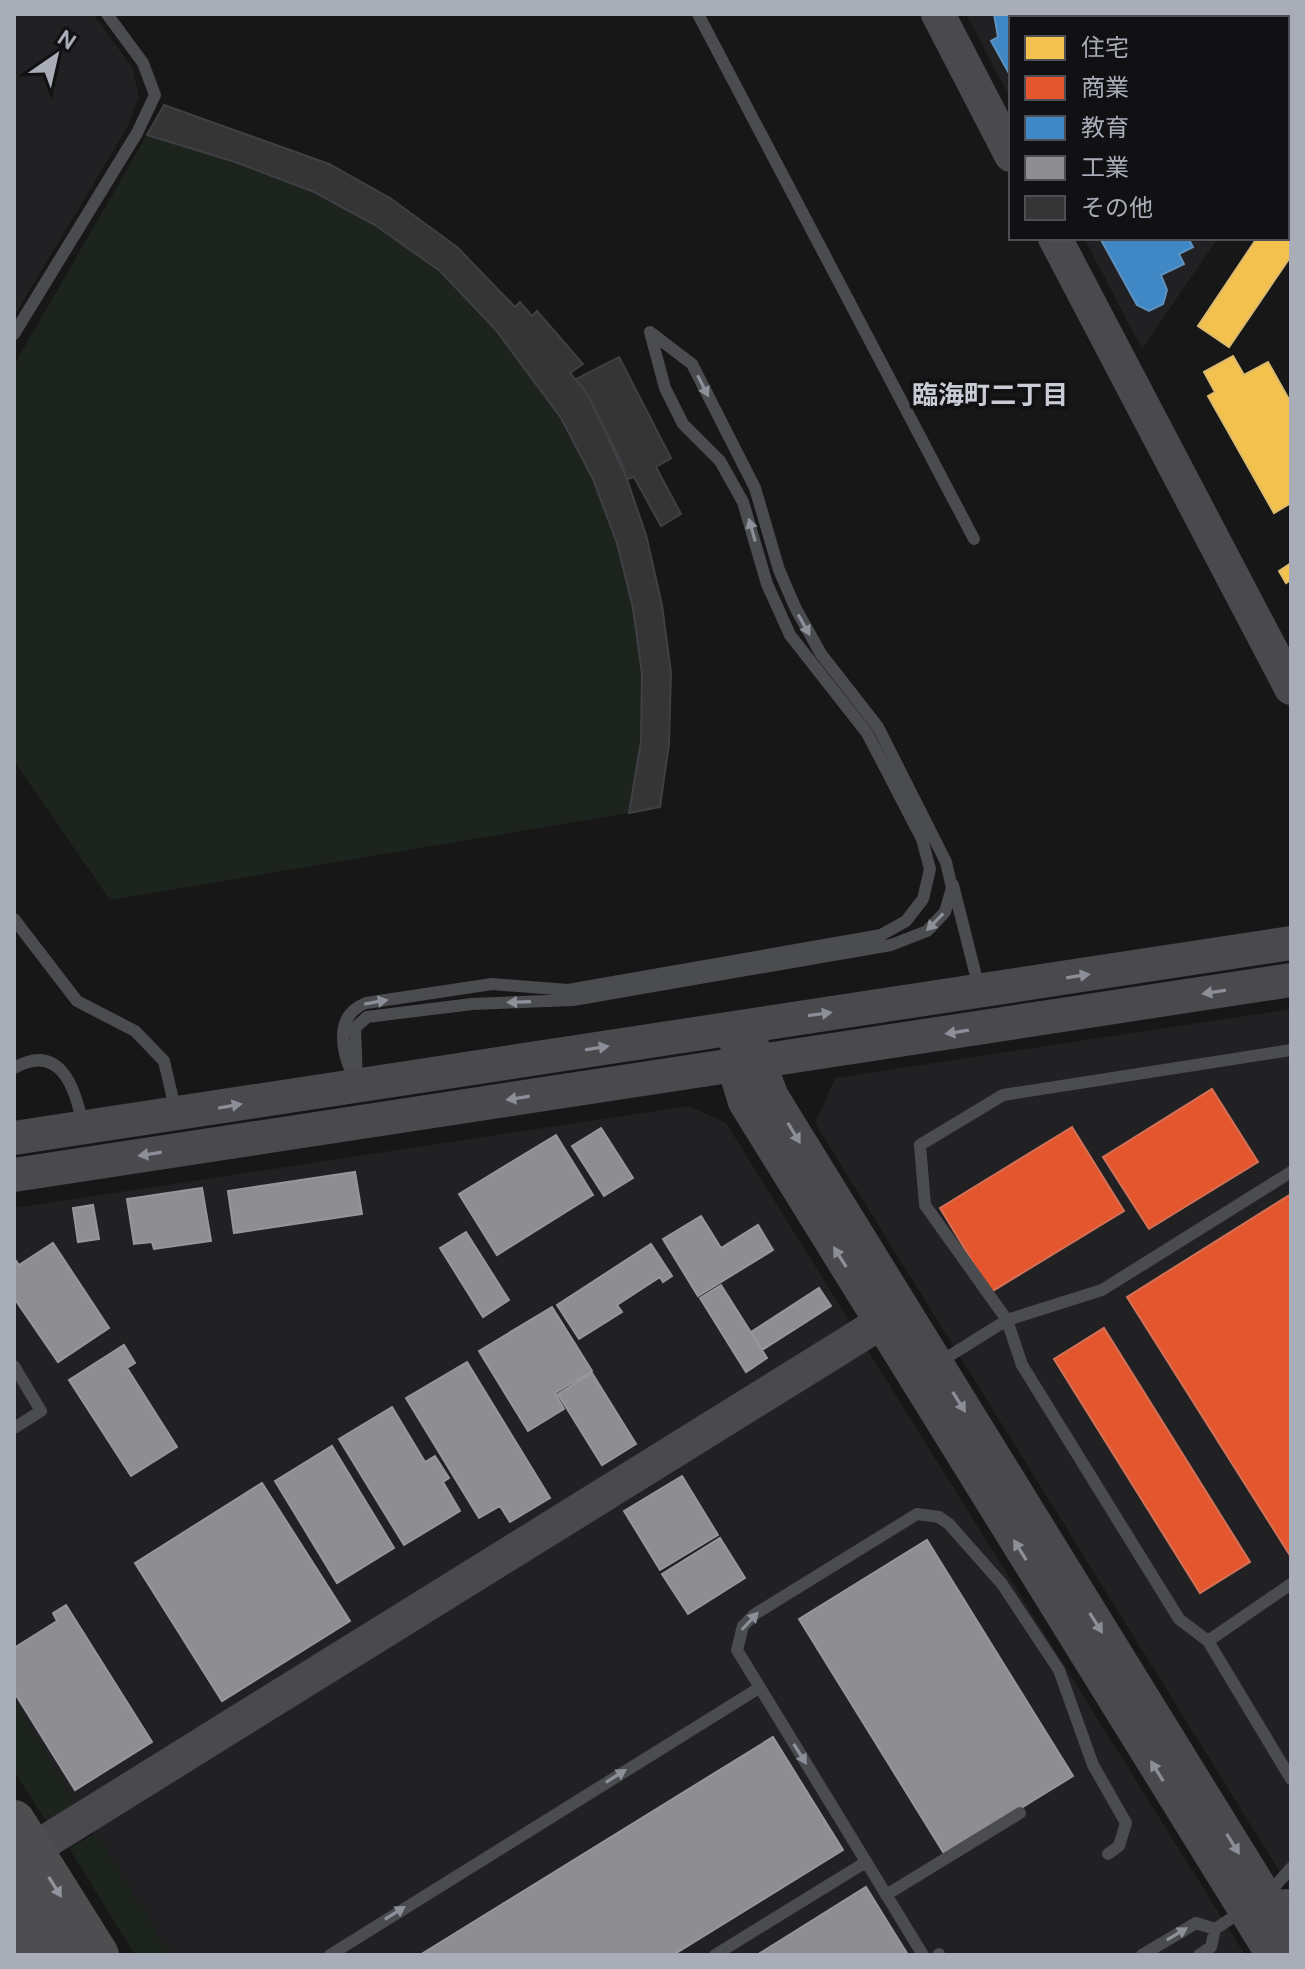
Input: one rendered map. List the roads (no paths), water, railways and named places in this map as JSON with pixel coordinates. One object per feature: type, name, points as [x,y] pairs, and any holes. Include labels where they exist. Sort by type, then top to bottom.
[{"type":"highway","points":[[20,1851],[59,1955]]},
{"type":"highway","points":[[20,1851],[98,1955]]},
{"type":"highway","points":[[14,1946],[19,1955]]},
{"type":"street","points":[[938,14],[1009,151]]},
{"type":"street","points":[[1056,240],[1291,688]]},
{"type":"street","points":[[14,1138],[1291,943]]},
{"type":"street","points":[[14,1175],[1291,980]]},
{"type":"street","points":[[743,1025],[747,1064],[772,1097],[891,1317],[1267,1900],[1273,1955]]},
{"type":"street","points":[[357,1085],[367,1121]]},
{"type":"street","points":[[891,1317],[935,1364],[1291,1938]]},
{"type":"street","points":[[20,1851],[891,1317]]},
{"type":"lane","points":[[14,334],[137,133],[155,95],[143,63],[107,14]]},
{"type":"lane","points":[[698,14],[974,539]]},
{"type":"lane","points":[[357,1085],[346,1064],[343,1028],[351,1011],[366,1003],[492,984],[568,990],[881,935],[906,921],[923,899],[930,869],[922,839],[867,733],[790,635],[767,584],[743,502],[720,461],[683,424],[665,388],[650,332],[692,364],[755,488],[779,570],[796,609],[826,662],[878,727],[950,875],[980,991]]},
{"type":"lane","points":[[357,1085],[355,1028],[367,1017],[472,1004],[573,1000],[891,945],[927,931],[940,919],[950,900],[950,875]]},
{"type":"lane","points":[[14,919],[77,1001],[135,1031],[164,1061],[177,1115]]},
{"type":"lane","points":[[1291,1050],[1003,1095],[920,1145],[925,1205],[1007,1320],[1022,1365],[1179,1619],[1208,1641],[1291,1779]]},
{"type":"lane","points":[[14,1068],[25,1062],[51,1063],[70,1077],[83,1128]]},
{"type":"lane","points":[[935,1364],[1007,1320],[1102,1290],[1291,1172]]},
{"type":"lane","points":[[14,1366],[41,1411],[14,1428]]},
{"type":"lane","points":[[923,1955],[737,1650],[743,1626],[755,1614],[917,1514],[939,1517],[1002,1584],[1059,1670],[1093,1765],[1126,1823],[1119,1846],[1108,1854]]},
{"type":"lane","points":[[1208,1641],[1291,1584]]},
{"type":"lane","points":[[330,1955],[759,1688]]},
{"type":"lane","points":[[886,1895],[1020,1813]]},
{"type":"lane","points":[[715,1955],[866,1862]]},
{"type":"lane","points":[[1142,1955],[1196,1923],[1215,1929],[1267,1900],[1291,1868]]},
{"type":"lane","points":[[1199,1955],[1211,1947],[1215,1929]]},
{"type":"district","name":"臨海町二丁目","points":[[990,395]]}]
